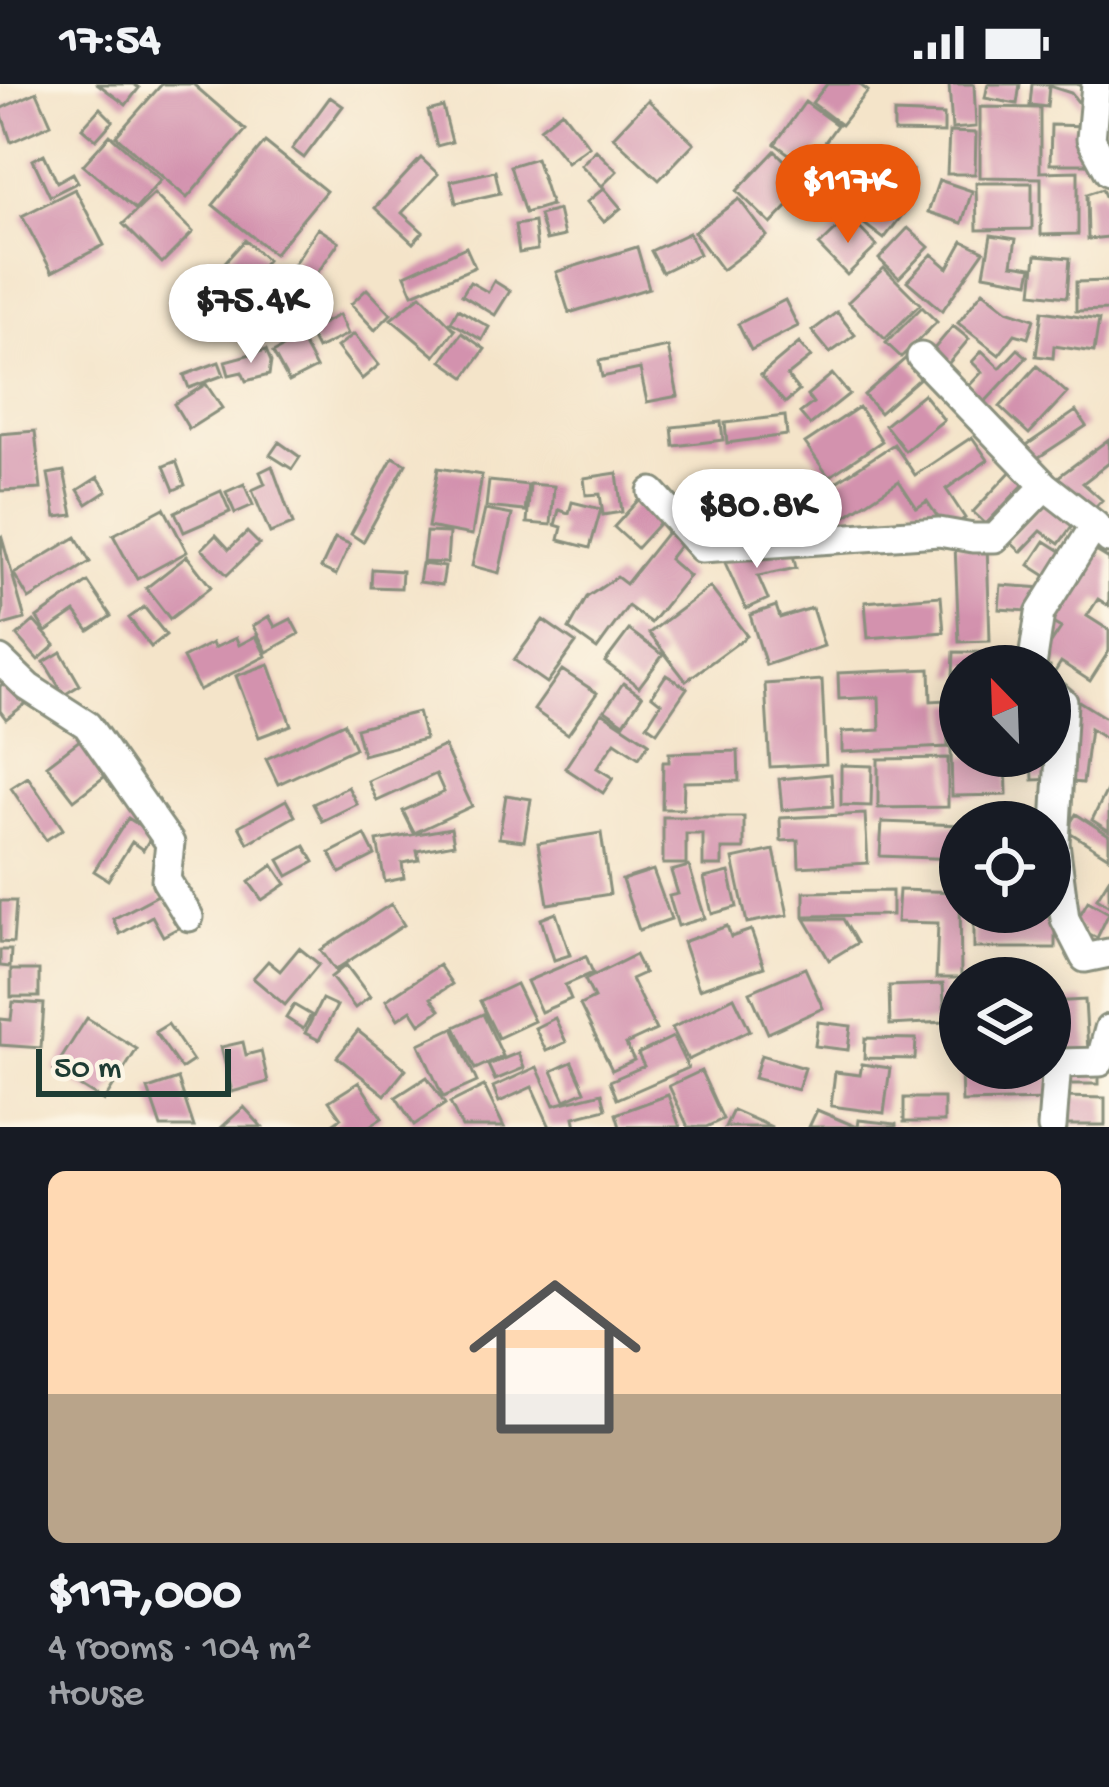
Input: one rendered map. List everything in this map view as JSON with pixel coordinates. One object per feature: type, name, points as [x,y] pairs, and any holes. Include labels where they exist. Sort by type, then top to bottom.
[{"type":"street","points":[[1096,84],[1091,139],[1109,172]]},
{"type":"street","points":[[921,357],[1045,486],[1102,532],[1040,613],[1036,645]]},
{"type":"street","points":[[652,492],[702,548],[939,532],[995,538],[1045,486]]},
{"type":"street","points":[[0,661],[28,687],[87,725],[170,843],[166,880],[189,917]]},
{"type":"street","points":[[1059,777],[1055,843],[1065,919],[1085,958],[1109,953]]},
{"type":"street","points":[[1052,1127],[1057,1063],[1100,1062],[1109,1028]]},
{"type":"building","points":[[98,84],[134,84],[139,88],[126,105]]},
{"type":"building","points":[[162,84],[193,84],[246,130],[187,198],[116,136]]},
{"type":"building","points":[[827,84],[859,84],[868,91],[841,125],[812,103]]},
{"type":"building","points":[[949,84],[974,84],[976,127],[952,129]]},
{"type":"building","points":[[988,84],[1020,84],[1017,104],[985,98]]},
{"type":"building","points":[[1032,84],[1077,84],[1082,87],[1082,107],[1071,93],[1049,86],[1047,107],[1030,105]]},
{"type":"building","points":[[37,92],[51,124],[11,142],[0,109]]},
{"type":"building","points":[[330,97],[343,106],[304,158],[292,149]]},
{"type":"building","points":[[648,100],[694,143],[659,180],[613,137]]},
{"type":"building","points":[[805,102],[837,125],[807,167],[775,144]]},
{"type":"building","points":[[443,107],[452,142],[437,146],[428,111]]},
{"type":"building","points":[[980,107],[1040,108],[1040,172],[1078,171],[1078,234],[1041,235],[1041,178],[980,177]]},
{"type":"building","points":[[100,108],[113,121],[96,140],[82,128]]},
{"type":"building","points":[[562,111],[589,146],[567,162],[540,128]]},
{"type":"building","points":[[894,113],[944,115],[944,133],[894,132]]},
{"type":"building","points":[[1051,125],[1089,126],[1088,164],[1050,164]]},
{"type":"building","points":[[949,132],[976,133],[975,174],[947,174]]},
{"type":"building","points":[[110,135],[161,180],[135,209],[83,165]]},
{"type":"building","points":[[265,142],[326,191],[274,254],[213,205]]},
{"type":"building","points":[[596,150],[617,171],[602,186],[581,165]]},
{"type":"building","points":[[775,151],[809,184],[771,224],[737,191]]},
{"type":"building","points":[[44,154],[57,182],[73,173],[78,182],[50,196],[33,160]]},
{"type":"building","points":[[891,156],[912,170],[898,191],[877,177]]},
{"type":"building","points":[[421,158],[438,174],[402,213],[423,232],[413,243],[375,208]]},
{"type":"building","points":[[536,158],[551,205],[525,213],[510,166]]},
{"type":"building","points":[[495,171],[500,193],[456,203],[451,181]]},
{"type":"building","points":[[863,171],[909,206],[884,239],[838,204]]},
{"type":"building","points":[[939,180],[972,191],[962,223],[928,212]]},
{"type":"building","points":[[976,183],[1032,183],[1032,229],[977,230]]},
{"type":"building","points":[[604,188],[621,208],[604,222],[587,202]]},
{"type":"building","points":[[75,189],[104,245],[52,272],[22,216]]},
{"type":"building","points":[[1102,189],[1109,206],[1109,237],[1088,239],[1087,194]]},
{"type":"building","points":[[154,194],[193,232],[162,263],[123,224]]},
{"type":"building","points":[[739,199],[767,236],[722,270],[694,232]]},
{"type":"building","points":[[558,210],[564,236],[546,240],[539,215]]},
{"type":"building","points":[[849,217],[877,246],[847,275],[819,246]]},
{"type":"building","points":[[534,222],[537,250],[519,253],[515,225]]},
{"type":"building","points":[[318,228],[339,242],[311,282],[291,268]]},
{"type":"building","points":[[908,228],[929,247],[899,278],[879,259]]},
{"type":"building","points":[[689,233],[699,254],[662,272],[651,251]]},
{"type":"building","points":[[991,235],[1016,239],[1012,264],[1032,267],[1029,282],[984,274]]},
{"type":"building","points":[[245,240],[267,260],[220,311],[198,292]]},
{"type":"building","points":[[963,241],[984,251],[942,311],[907,281],[932,254],[948,268]]},
{"type":"building","points":[[466,247],[475,267],[413,294],[405,275]]},
{"type":"building","points":[[637,247],[649,288],[569,313],[556,272]]},
{"type":"building","points":[[1036,255],[1070,258],[1067,297],[1032,293]]},
{"type":"building","points":[[884,268],[920,304],[885,339],[848,302]]},
{"type":"building","points":[[494,281],[510,291],[495,315],[462,295],[470,282],[488,292]]},
{"type":"building","points":[[1109,281],[1109,310],[1076,311],[1076,282]]},
{"type":"building","points":[[367,289],[391,314],[375,330],[351,304]]},
{"type":"building","points":[[983,291],[1007,310],[1034,319],[1028,338],[1015,334],[999,355],[958,323]]},
{"type":"building","points":[[421,295],[455,330],[435,356],[391,319]]},
{"type":"building","points":[[785,300],[798,326],[751,350],[738,324]]},
{"type":"building","points":[[922,307],[937,322],[901,357],[886,343]]},
{"type":"building","points":[[458,309],[489,327],[482,340],[451,322]]},
{"type":"building","points":[[1042,311],[1099,320],[1094,352],[1054,346],[1053,358],[1036,356]]},
{"type":"building","points":[[837,312],[855,335],[830,353],[812,331]]},
{"type":"building","points":[[339,315],[348,334],[317,349],[308,331]]},
{"type":"building","points":[[953,326],[969,339],[944,369],[928,356]]},
{"type":"building","points":[[462,333],[485,349],[465,377],[442,361]]},
{"type":"building","points":[[354,334],[379,365],[362,379],[337,347]]},
{"type":"building","points":[[300,338],[316,368],[289,382],[273,353]]},
{"type":"building","points":[[799,343],[811,357],[787,376],[799,391],[785,403],[761,375]]},
{"type":"building","points":[[668,347],[678,396],[647,402],[640,369],[602,377],[599,361]]},
{"type":"building","points":[[1018,349],[1027,357],[983,404],[967,388],[982,372],[972,362],[982,351],[1000,368]]},
{"type":"building","points":[[266,350],[269,375],[246,381],[242,372],[229,375],[225,361]]},
{"type":"building","points":[[906,358],[922,376],[880,413],[864,395]]},
{"type":"building","points":[[219,362],[224,375],[189,388],[184,375]]},
{"type":"building","points":[[1037,366],[1067,393],[1029,434],[1000,407]]},
{"type":"building","points":[[832,374],[849,394],[810,425],[800,413],[813,403],[807,395]]},
{"type":"building","points":[[206,384],[222,408],[189,429],[174,404]]},
{"type":"building","points":[[923,394],[944,420],[905,451],[885,425]]},
{"type":"building","points":[[859,407],[882,441],[829,477],[805,443]]},
{"type":"building","points":[[1076,411],[1086,426],[1030,463],[1021,449]]},
{"type":"building","points":[[785,416],[787,435],[727,443],[725,423]]},
{"type":"building","points":[[721,422],[723,440],[674,446],[672,427]]},
{"type":"building","points":[[35,431],[41,489],[0,491],[0,434]]},
{"type":"building","points":[[972,437],[988,460],[946,489],[965,518],[947,531],[927,501],[917,508],[899,481],[846,516],[827,488],[894,444],[915,475]]},
{"type":"building","points":[[1109,439],[1109,463],[1083,483],[1102,500],[1093,509],[1054,480]]},
{"type":"building","points":[[279,442],[300,457],[292,469],[270,455]]},
{"type":"building","points":[[393,457],[406,464],[363,542],[351,534]]},
{"type":"building","points":[[176,461],[185,485],[174,490],[164,466]]},
{"type":"building","points":[[272,466],[293,524],[270,533],[252,490],[265,484],[260,472]]},
{"type":"building","points":[[438,468],[482,475],[472,535],[428,527]]},
{"type":"building","points":[[1014,468],[1027,481],[986,524],[973,512]]},
{"type":"building","points":[[64,471],[73,515],[56,517],[48,474]]},
{"type":"building","points":[[617,473],[622,512],[603,515],[600,494],[586,495],[584,478]]},
{"type":"building","points":[[98,477],[107,491],[87,504],[78,490]]},
{"type":"building","points":[[813,478],[816,506],[761,511],[758,484]]},
{"type":"building","points":[[489,481],[528,485],[525,511],[486,507]]},
{"type":"building","points":[[244,484],[253,505],[235,513],[226,492]]},
{"type":"building","points":[[530,484],[554,486],[551,525],[527,523]]},
{"type":"building","points":[[221,491],[230,512],[184,532],[175,512]]},
{"type":"building","points":[[642,496],[665,517],[637,548],[614,527]]},
{"type":"building","points":[[1046,497],[1077,519],[1059,544],[1041,531],[1021,552],[1008,540]]},
{"type":"building","points":[[572,502],[601,509],[590,548],[559,540],[562,527],[555,525],[559,510],[569,513]]},
{"type":"building","points":[[164,508],[187,552],[137,579],[113,535]]},
{"type":"building","points":[[485,510],[512,515],[499,573],[472,566]]},
{"type":"building","points":[[672,526],[686,537],[669,559],[689,576],[651,623],[628,606],[597,649],[569,629],[587,597],[617,577],[626,584]]},
{"type":"building","points":[[247,532],[259,544],[227,575],[202,549],[216,535],[229,549]]},
{"type":"building","points":[[426,532],[449,533],[447,563],[423,562]]},
{"type":"building","points":[[1,535],[25,619],[0,626],[3,611]]},
{"type":"building","points":[[76,537],[90,562],[29,599],[14,574]]},
{"type":"building","points":[[335,538],[350,544],[336,575],[321,568]]},
{"type":"building","points":[[1045,541],[1070,557],[1054,581],[1029,565]]},
{"type":"building","points":[[987,544],[990,641],[959,642],[955,545]]},
{"type":"building","points":[[791,546],[796,568],[758,576],[768,599],[746,609],[722,556]]},
{"type":"building","points":[[1091,548],[1109,559],[1109,606],[1098,599],[1087,616],[1109,630],[1109,651],[1090,681],[1071,669],[1071,645],[1050,645],[1061,628],[1046,619]]},
{"type":"building","points":[[187,556],[211,587],[170,619],[146,588]]},
{"type":"building","points":[[422,564],[445,567],[442,585],[419,582]]},
{"type":"building","points":[[372,569],[402,571],[401,588],[371,587]]},
{"type":"building","points":[[88,582],[111,616],[89,631],[75,612],[46,632],[37,618]]},
{"type":"building","points":[[1001,585],[1043,588],[1042,606],[1028,605],[1028,611],[999,609]]},
{"type":"building","points":[[710,587],[747,636],[686,681],[649,633]]},
{"type":"building","points":[[941,596],[944,632],[868,638],[865,602]]},
{"type":"building","points":[[776,606],[780,618],[812,608],[824,646],[766,665],[750,615]]},
{"type":"building","points":[[144,607],[166,635],[151,647],[129,618]]},
{"type":"building","points":[[269,616],[275,627],[291,619],[299,634],[267,652],[253,626]]},
{"type":"building","points":[[543,620],[576,643],[547,683],[514,660]]},
{"type":"building","points":[[34,621],[55,645],[38,660],[17,636]]},
{"type":"building","points":[[629,630],[663,655],[639,687],[605,662]]},
{"type":"building","points":[[256,636],[266,656],[199,690],[183,658],[212,643],[214,648],[236,638],[239,645]]},
{"type":"building","points":[[61,652],[80,685],[64,695],[44,662]]},
{"type":"building","points":[[269,664],[291,725],[259,737],[236,676]]},
{"type":"building","points":[[930,669],[931,701],[939,700],[939,747],[842,752],[842,732],[880,730],[879,697],[839,699],[838,673]]},
{"type":"building","points":[[562,670],[597,693],[568,734],[534,710]]},
{"type":"building","points":[[666,675],[687,688],[657,732],[647,725],[661,703],[652,696]]},
{"type":"building","points":[[9,679],[28,702],[6,719],[0,711],[0,686]]},
{"type":"building","points":[[822,680],[826,764],[770,767],[765,684]]},
{"type":"building","points":[[623,683],[642,696],[624,723],[605,710]]},
{"type":"building","points":[[1071,696],[1109,720],[1109,741],[1090,729],[1083,783],[1062,781],[1071,777]]},
{"type":"building","points":[[418,712],[425,739],[363,755],[356,728]]},
{"type":"building","points":[[602,712],[649,743],[639,758],[615,742],[597,768],[613,778],[603,793],[565,768]]},
{"type":"building","points":[[344,723],[355,748],[278,784],[266,759]]},
{"type":"building","points":[[85,736],[112,771],[74,800],[47,765]]},
{"type":"building","points":[[444,746],[472,806],[414,833],[403,811],[444,792],[436,774],[377,801],[368,781]]},
{"type":"building","points":[[738,751],[739,781],[684,782],[683,809],[662,809],[663,762],[669,762],[669,753]]},
{"type":"building","points":[[939,758],[939,777],[948,777],[948,801],[939,801],[939,807],[878,808],[878,759]]},
{"type":"building","points":[[841,765],[872,766],[871,806],[841,805]]},
{"type":"building","points":[[831,774],[833,806],[782,810],[779,779]]},
{"type":"building","points":[[28,777],[63,829],[46,840],[11,788]]},
{"type":"building","points":[[952,777],[1007,777],[1007,795],[952,796]]},
{"type":"building","points":[[1109,786],[1109,831],[1092,820]]},
{"type":"building","points":[[348,787],[357,804],[322,821],[313,804]]},
{"type":"building","points":[[506,795],[531,799],[524,841],[499,838]]},
{"type":"building","points":[[286,800],[295,816],[248,843],[239,826]]},
{"type":"building","points":[[865,814],[868,863],[799,867],[798,840],[781,841],[780,818]]},
{"type":"building","points":[[1076,814],[1109,835],[1109,857],[1071,833]]},
{"type":"building","points":[[663,817],[744,817],[744,849],[722,849],[722,866],[703,866],[703,834],[686,834],[686,864],[663,864]]},
{"type":"building","points":[[128,818],[153,834],[143,850],[132,842],[108,880],[94,871]]},
{"type":"building","points":[[882,822],[939,824],[939,858],[880,856]]},
{"type":"building","points":[[451,828],[454,844],[417,851],[419,860],[402,863],[404,878],[385,882],[377,841]]},
{"type":"building","points":[[601,833],[610,894],[548,904],[538,843]]},
{"type":"building","points":[[365,835],[375,855],[340,873],[330,853]]},
{"type":"building","points":[[305,846],[314,862],[288,876],[279,860]]},
{"type":"building","points":[[774,850],[788,915],[747,923],[733,859]]},
{"type":"building","points":[[273,865],[286,884],[262,900],[249,882]]},
{"type":"building","points":[[689,866],[705,918],[678,926],[669,896],[678,894],[671,871]]},
{"type":"building","points":[[653,870],[671,919],[639,930],[622,880]]},
{"type":"building","points":[[729,872],[737,907],[712,914],[704,878]]},
{"type":"building","points":[[1109,879],[1109,906],[1097,898]]},
{"type":"building","points":[[899,890],[939,891],[939,933],[960,933],[961,957],[939,957],[936,978],[938,923],[897,922]]},
{"type":"building","points":[[892,891],[892,915],[804,916],[804,892]]},
{"type":"building","points":[[160,894],[178,928],[163,936],[152,916],[120,934],[113,919]]},
{"type":"building","points":[[0,901],[16,901],[13,943],[0,942]]},
{"type":"building","points":[[1088,901],[1109,913],[1097,938],[1071,924],[1075,910],[1081,913]]},
{"type":"building","points":[[391,904],[404,925],[335,970],[321,950]]},
{"type":"building","points":[[556,913],[570,955],[554,960],[541,919]]},
{"type":"building","points":[[805,919],[843,919],[857,943],[829,960]]},
{"type":"building","points":[[727,926],[731,937],[751,930],[764,967],[699,989],[683,942]]},
{"type":"building","points":[[974,933],[1055,933],[1055,948],[974,948]]},
{"type":"building","points":[[299,948],[319,964],[285,1005],[253,978],[268,961],[280,971]]},
{"type":"building","points":[[0,950],[11,950],[10,967],[0,966]]},
{"type":"building","points":[[635,955],[644,973],[631,979],[656,1030],[626,1044],[634,1060],[612,1070],[580,1005],[594,998],[585,980]]},
{"type":"building","points":[[586,956],[593,973],[565,985],[571,999],[541,1012],[527,981]]},
{"type":"building","points":[[346,965],[370,997],[355,1008],[331,977]]},
{"type":"building","points":[[439,965],[452,984],[431,998],[440,1010],[420,1024],[411,1010],[398,1019],[386,1000]]},
{"type":"building","points":[[805,968],[823,1008],[768,1033],[750,992]]},
{"type":"building","points":[[11,970],[39,970],[39,997],[11,997]]},
{"type":"building","points":[[516,984],[534,1021],[498,1038],[480,1001]]},
{"type":"building","points":[[939,984],[939,1022],[890,1025],[889,986]]},
{"type":"building","points":[[734,997],[750,1030],[688,1060],[672,1028]]},
{"type":"building","points":[[322,999],[337,1006],[319,1040],[305,1033]]},
{"type":"building","points":[[1085,1000],[1088,1051],[1071,1052],[1071,1001]]},
{"type":"building","points":[[13,1002],[44,1004],[41,1048],[0,1045],[0,1019],[11,1020]]},
{"type":"building","points":[[294,1005],[311,1015],[303,1029],[286,1018]]},
{"type":"building","points":[[483,1014],[503,1056],[475,1069],[455,1027]]},
{"type":"building","points":[[87,1018],[137,1049],[104,1101],[54,1070]]},
{"type":"building","points":[[555,1018],[566,1042],[546,1051],[535,1028]]},
{"type":"building","points":[[818,1022],[851,1026],[848,1050],[815,1046]]},
{"type":"building","points":[[168,1024],[193,1061],[181,1069],[155,1032]]},
{"type":"building","points":[[453,1028],[477,1082],[443,1097],[419,1044]]},
{"type":"building","points":[[358,1031],[406,1069],[385,1095],[337,1057]]},
{"type":"building","points":[[673,1037],[688,1068],[617,1099],[610,1081],[644,1066],[638,1054]]},
{"type":"building","points":[[865,1038],[916,1039],[915,1059],[864,1058]]},
{"type":"building","points":[[243,1042],[246,1055],[261,1051],[268,1082],[232,1092],[221,1047]]},
{"type":"building","points":[[518,1053],[524,1068],[495,1080],[488,1065]]},
{"type":"building","points":[[761,1055],[805,1068],[798,1090],[754,1078]]},
{"type":"building","points":[[572,1062],[585,1091],[565,1100],[552,1071]]},
{"type":"building","points":[[862,1064],[890,1068],[884,1113],[831,1106],[835,1072],[860,1075]]},
{"type":"building","points":[[1099,1066],[1099,1084],[1071,1084],[1071,1067]]},
{"type":"building","points":[[537,1067],[554,1105],[602,1093],[606,1109],[574,1117],[576,1127],[550,1127],[532,1087],[499,1102],[493,1087]]},
{"type":"building","points":[[701,1071],[723,1119],[706,1127],[688,1127],[669,1086]]},
{"type":"building","points":[[427,1077],[445,1104],[414,1125],[396,1097]]},
{"type":"building","points":[[178,1079],[194,1127],[161,1127],[148,1089]]},
{"type":"building","points":[[359,1082],[382,1118],[368,1127],[328,1127],[341,1118],[329,1101]]},
{"type":"building","points":[[484,1086],[504,1127],[462,1127],[450,1103]]},
{"type":"building","points":[[962,1089],[1052,1089],[1052,1100],[962,1102]]},
{"type":"building","points":[[668,1095],[680,1127],[620,1127],[616,1114]]},
{"type":"building","points":[[1061,1097],[1105,1098],[1105,1125],[1060,1125]]},
{"type":"building","points":[[904,1098],[944,1098],[944,1122],[904,1122]]},
{"type":"building","points":[[244,1107],[262,1127],[222,1127]]},
{"type":"building","points":[[733,1110],[772,1127],[725,1127]]},
{"type":"building","points":[[817,1110],[857,1127],[809,1127]]},
{"type":"building","points":[[859,1120],[896,1124],[896,1127],[858,1127]]}]
